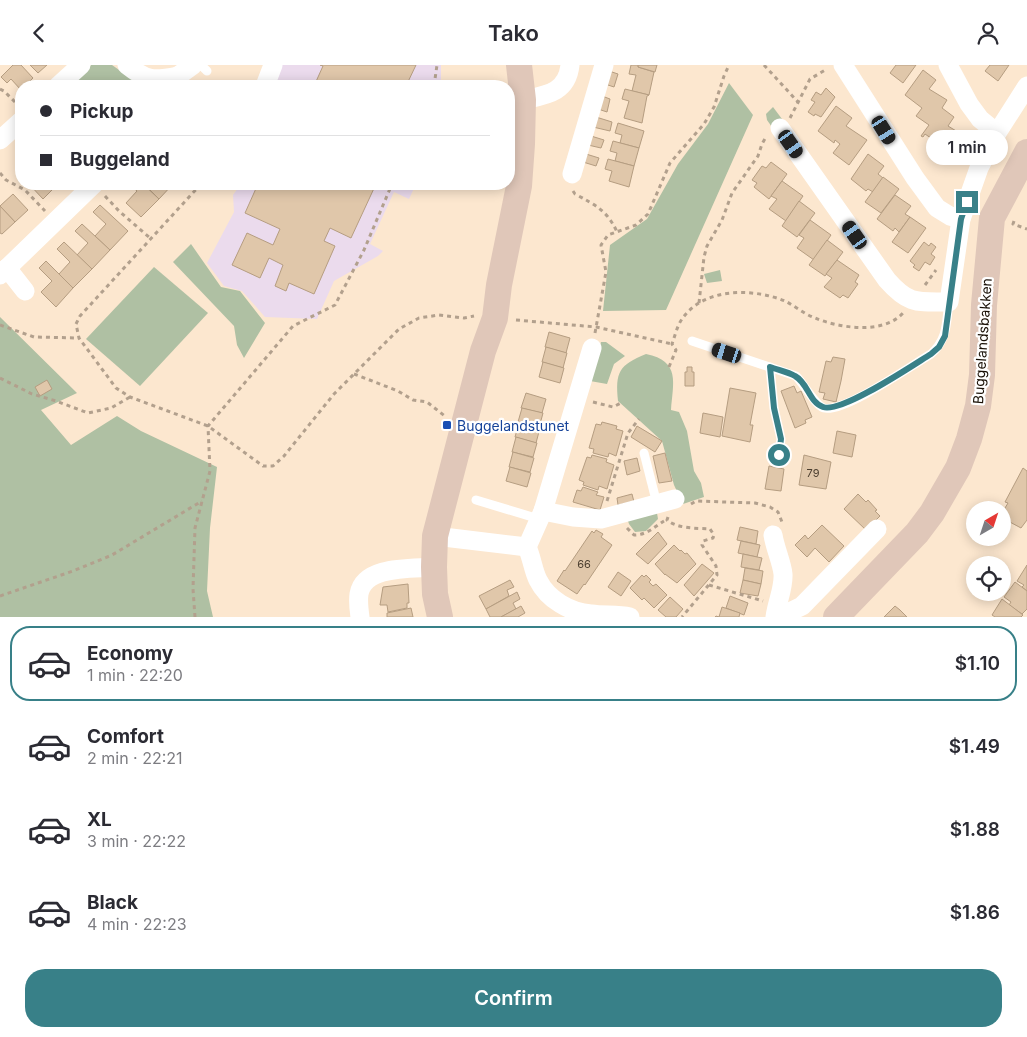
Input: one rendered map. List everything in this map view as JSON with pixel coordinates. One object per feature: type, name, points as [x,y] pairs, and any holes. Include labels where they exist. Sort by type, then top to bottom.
[{"type":"street","points":[[65,80],[81,65]]},
{"type":"street","points":[[127,65],[141,77],[150,79],[160,80],[191,73]]},
{"type":"street","points":[[267,80],[273,65]]},
{"type":"street","points":[[440,617],[435,594],[435,535],[483,351],[486,316],[500,285],[519,186],[523,100],[519,65]]},
{"type":"street","points":[[523,100],[556,92],[567,77],[570,65]]},
{"type":"street","points":[[572,174],[604,65]]},
{"type":"street","points":[[948,65],[969,104],[980,119],[997,133]]},
{"type":"street","points":[[834,68],[937,208],[950,217],[961,219]]},
{"type":"street","points":[[780,128],[898,293],[913,302],[949,302],[961,219],[978,168],[997,133],[1027,86]]},
{"type":"street","points":[[0,140],[15,126]]},
{"type":"street","name":"Buggelandsbakken","points":[[836,617],[917,533],[932,513],[958,468],[969,439],[978,406],[982,375],[984,305],[988,257],[1002,221],[1010,183],[1027,152]]},
{"type":"street","points":[[25,291],[4,272],[88,190]]},
{"type":"street","points":[[527,547],[541,515],[592,348]]},
{"type":"street","points":[[541,515],[601,519],[671,507]]},
{"type":"street","points":[[773,535],[783,572],[777,613],[802,606],[877,529]]},
{"type":"street","points":[[435,535],[527,547]]},
{"type":"street","points":[[527,547],[533,559],[538,579],[547,593],[560,604],[568,609],[589,614],[630,617]]},
{"type":"street","points":[[360,617],[359,593],[366,579],[380,571],[434,567]]},
{"type":"lane","points":[[692,341],[796,376],[805,385],[814,401],[823,408],[832,408],[854,400],[931,354],[939,347],[945,336],[949,302]]},
{"type":"lane","points":[[770,367],[774,408],[781,439],[779,455]]},
{"type":"lane","points":[[644,453],[671,507]]},
{"type":"lane","points":[[476,500],[541,515]]},
{"type":"path","points":[[435,80],[437,65]]},
{"type":"path","points":[[592,348],[606,273],[601,245],[608,235],[636,225],[648,213],[670,163],[704,124],[714,107],[729,65]]},
{"type":"path","points":[[764,65],[798,102]]},
{"type":"path","points":[[699,303],[704,257],[707,247],[722,219],[732,193],[758,157],[764,139],[785,125],[792,115],[810,79],[834,68]]},
{"type":"path","points":[[0,89],[15,103]]},
{"type":"path","points":[[0,173],[6,180],[15,185]]},
{"type":"path","points":[[572,174],[569,185],[575,194],[602,210],[611,220],[616,232]]},
{"type":"path","points":[[25,190],[40,205]]},
{"type":"path","points":[[195,190],[80,316],[76,324],[79,338],[116,388],[130,397],[208,426],[263,466],[273,466],[284,456],[334,394],[399,329],[419,318],[439,315],[469,318],[480,315]]},
{"type":"path","points":[[195,617],[193,589],[195,528],[210,471],[208,426],[293,326],[335,305],[364,250],[389,190]]},
{"type":"path","points":[[119,211],[150,238]]},
{"type":"path","points":[[1013,224],[1027,229]]},
{"type":"path","points":[[672,343],[681,320],[691,309],[699,303],[728,293],[756,293],[785,301],[814,318],[854,327],[881,326],[899,318],[943,260],[955,261]]},
{"type":"path","points":[[508,319],[596,327],[672,343],[676,350],[669,367]]},
{"type":"path","points":[[0,325],[34,337],[79,338]]},
{"type":"path","points":[[354,373],[398,391],[413,400],[427,402],[446,417]]},
{"type":"path","points":[[0,377],[32,394],[88,413],[111,408],[130,397]]},
{"type":"path","points":[[576,399],[613,407],[621,403]]},
{"type":"path","points":[[601,519],[628,433],[639,419]]},
{"type":"path","points":[[0,596],[73,571],[112,555],[203,500]]},
{"type":"path","points":[[682,617],[717,575],[716,566],[702,545],[706,539],[712,538],[714,535],[710,529],[684,527],[671,523],[667,520],[671,507],[696,501],[755,503]]},
{"type":"path","points":[[709,585],[777,613]]},
{"type":"shaded area","points":[[281,65],[441,65],[441,80],[275,80]]},
{"type":"shaded area","points":[[237,190],[413,190],[409,199],[394,192],[370,244],[383,251],[378,256],[334,281],[317,319],[265,317],[242,291],[224,286],[207,263],[234,212],[233,195]]},
{"type":"green space","points":[[91,65],[112,65],[133,80],[77,80]]},
{"type":"green space","points":[[729,83],[753,115],[666,310],[603,311],[610,245],[647,219],[678,164],[708,124]]},
{"type":"green space","points":[[773,107],[785,123],[774,130],[767,120],[766,114]]},
{"type":"green space","points":[[191,244],[221,287],[240,291],[265,323],[244,358],[237,345],[234,326],[173,262]]},
{"type":"green space","points":[[154,267],[208,313],[140,386],[86,339]]},
{"type":"green space","points":[[720,270],[722,281],[707,283],[704,274]]},
{"type":"green space","points":[[0,317],[77,393],[41,410],[71,445],[117,416],[141,431],[217,467],[210,528],[207,591],[213,617],[0,617]]},
{"type":"green space","points":[[601,342],[606,342],[625,356],[614,364],[607,384],[590,381]]},
{"type":"green space","points":[[646,354],[657,357],[670,368],[673,382],[671,410],[679,412],[687,431],[694,471],[701,483],[704,497],[683,504],[674,485],[662,441],[618,401],[618,376],[624,366]]},
{"type":"green space","points":[[657,513],[658,519],[646,531],[635,532],[627,518]]},
{"type":"building","points":[[13,65],[21,65],[33,78],[31,80],[15,80],[15,83],[11,79],[7,83],[1,77]]},
{"type":"building","points":[[30,65],[47,65],[38,73]]},
{"type":"building","points":[[320,65],[416,65],[409,80],[317,80],[323,66]]},
{"type":"building","points":[[631,65],[638,65],[638,67],[654,72],[649,95],[632,91],[636,75],[629,74]]},
{"type":"building","points":[[639,65],[657,65],[655,72],[638,67]]},
{"type":"building","points":[[896,65],[916,65],[903,83],[890,73]]},
{"type":"building","points":[[990,65],[1009,65],[998,81],[985,71]]},
{"type":"building","points":[[923,70],[936,80],[929,89],[947,100],[942,108],[954,117],[948,126],[966,137],[948,162],[935,153],[941,145],[925,134],[923,137],[921,136],[929,125],[916,116],[922,108],[905,95]]},
{"type":"building","points":[[609,71],[618,74],[614,87],[605,84]]},
{"type":"building","points":[[826,88],[835,97],[821,117],[815,114],[814,116],[808,112],[815,102],[811,100],[816,92],[821,95]]},
{"type":"building","points":[[625,89],[649,95],[647,96],[642,123],[624,118],[629,101],[622,99]]},
{"type":"building","points":[[602,96],[610,99],[607,112],[598,109]]},
{"type":"building","points":[[836,106],[852,118],[846,126],[867,140],[849,165],[833,153],[840,144],[835,140],[834,143],[818,131]]},
{"type":"building","points":[[596,117],[612,122],[610,131],[593,127]]},
{"type":"building","points":[[618,123],[644,131],[639,148],[620,143],[622,135],[615,133]]},
{"type":"building","points":[[591,136],[604,140],[601,148],[588,145]]},
{"type":"building","points":[[613,141],[639,148],[634,166],[615,161],[617,153],[610,151]]},
{"type":"building","points":[[586,154],[599,158],[596,166],[583,162]]},
{"type":"building","points":[[868,154],[884,166],[878,174],[883,178],[873,192],[868,189],[866,191],[851,179]]},
{"type":"building","points":[[608,159],[634,166],[629,187],[609,181],[612,171],[605,169]]},
{"type":"building","points":[[771,162],[787,174],[769,199],[754,187],[757,183],[752,180],[762,166],[766,168]]},
{"type":"building","points":[[883,177],[899,189],[881,213],[865,202]]},
{"type":"building","points":[[782,181],[803,196],[786,221],[769,209],[777,199],[771,196]]},
{"type":"building","points":[[35,190],[52,190],[43,199]]},
{"type":"building","points":[[136,190],[149,190],[159,199],[141,217],[126,203],[137,191]]},
{"type":"building","points":[[150,190],[167,190],[159,199]]},
{"type":"building","points":[[255,190],[373,190],[351,238],[330,228],[324,241],[335,246],[314,294],[289,283],[286,291],[275,286],[283,265],[269,258],[260,278],[232,265],[247,233],[273,245],[280,229],[245,213]]},
{"type":"building","points":[[13,194],[28,210],[15,222],[0,206]]},
{"type":"building","points":[[895,195],[911,206],[905,214],[910,217],[899,232],[895,228],[893,231],[877,219]]},
{"type":"building","points":[[799,201],[815,213],[797,237],[782,226]]},
{"type":"building","points":[[100,205],[128,231],[110,250],[95,236],[106,224],[93,212]]},
{"type":"building","points":[[0,206],[15,222],[2,234],[0,233]]},
{"type":"building","points":[[910,217],[926,228],[908,253],[892,242]]},
{"type":"building","points":[[810,220],[831,235],[814,260],[797,248],[804,238],[799,235]]},
{"type":"building","points":[[82,224],[110,250],[92,269],[77,255],[88,243],[75,231]]},
{"type":"building","points":[[827,240],[843,252],[825,276],[809,265]]},
{"type":"building","points":[[64,242],[92,269],[73,288],[59,274],[70,262],[57,249]]},
{"type":"building","points":[[924,242],[929,246],[931,243],[936,247],[931,254],[935,257],[930,265],[925,262],[919,271],[913,267],[915,265],[910,261]]},
{"type":"building","points":[[837,260],[859,275],[855,282],[858,284],[848,298],[843,295],[840,298],[824,287],[832,278],[826,274]]},
{"type":"building","points":[[46,261],[73,288],[56,307],[41,292],[52,281],[39,268]]},
{"type":"building","points":[[549,332],[570,338],[566,353],[545,347]]},
{"type":"building","points":[[546,347],[567,353],[563,368],[542,362]]},
{"type":"building","points":[[833,357],[845,359],[836,402],[823,399],[825,393],[819,392],[826,361],[831,362]]},
{"type":"building","points":[[543,362],[564,368],[560,383],[539,377]]},
{"type":"building","points":[[687,367],[692,367],[692,372],[694,372],[694,386],[685,386]]},
{"type":"building","points":[[47,380],[52,389],[40,396],[35,387]]},
{"type":"building","points":[[794,386],[797,393],[801,391],[812,417],[805,420],[806,423],[795,428],[781,391]]},
{"type":"building","points":[[730,388],[756,393],[750,425],[753,425],[750,442],[722,436]]},
{"type":"building","points":[[526,393],[546,399],[542,413],[521,408]]},
{"type":"building","points":[[522,408],[543,413],[539,428],[518,422]]},
{"type":"building","points":[[703,413],[723,417],[720,437],[700,433]]},
{"type":"building","points":[[602,422],[617,426],[616,429],[623,431],[616,456],[609,453],[608,457],[593,453],[594,449],[589,448],[596,424],[601,425]]},
{"type":"building","points":[[519,423],[540,428],[536,443],[515,437]]},
{"type":"building","points":[[637,426],[662,441],[655,452],[631,437]]},
{"type":"building","points":[[837,431],[856,435],[852,457],[833,453]]},
{"type":"building","points":[[516,437],[537,443],[533,457],[512,452]]},
{"type":"building","points":[[513,452],[534,458],[530,472],[509,467]]},
{"type":"building","points":[[665,453],[672,481],[659,483],[653,456]]},
{"type":"building","points":[[592,455],[607,459],[606,462],[614,465],[607,489],[599,486],[598,490],[583,485],[584,482],[579,480],[587,457],[591,458]]},
{"type":"building","points":[[804,455],[831,462],[826,489],[799,485]]},
{"type":"building","points":[[637,458],[640,471],[627,475],[624,461]]},
{"type":"building","points":[[769,466],[784,469],[781,491],[765,489]]},
{"type":"building","points":[[510,467],[531,473],[527,487],[506,481]]},
{"type":"building","points":[[1023,468],[1027,471],[1027,520],[1021,528],[1011,523],[1011,501],[1006,501]]},
{"type":"building","points":[[583,487],[598,492],[596,495],[604,497],[600,510],[573,502],[577,490],[581,491]]},
{"type":"building","points":[[632,494],[634,502],[618,505],[617,498]]},
{"type":"building","points":[[858,494],[866,502],[868,500],[880,516],[866,530],[844,509]]},
{"type":"building","points":[[822,525],[844,546],[829,562],[815,548],[807,557],[795,545],[805,535],[808,539]]},
{"type":"building","points":[[740,527],[758,531],[756,544],[737,540]]},
{"type":"building","points":[[596,530],[603,534],[601,537],[612,545],[577,594],[557,581],[592,531],[594,533]]},
{"type":"building","points":[[658,532],[667,544],[648,564],[636,554]]},
{"type":"building","points":[[741,541],[760,545],[757,557],[738,553]]},
{"type":"building","points":[[674,545],[680,551],[685,554],[687,553],[696,564],[677,583],[665,575],[655,564]]},
{"type":"building","points":[[743,554],[762,558],[759,570],[741,567]]},
{"type":"building","points":[[702,564],[714,573],[694,596],[684,585]]},
{"type":"building","points":[[1027,565],[1027,591],[1022,587],[1024,585],[1017,581]]},
{"type":"building","points":[[745,568],[763,571],[761,584],[743,580]]},
{"type":"building","points":[[618,572],[631,581],[621,596],[608,587]]},
{"type":"building","points":[[642,575],[644,577],[646,575],[651,580],[649,582],[653,586],[656,584],[667,595],[654,608],[644,598],[642,600],[630,588]]},
{"type":"building","points":[[510,580],[514,587],[507,590],[509,596],[486,609],[479,596]]},
{"type":"building","points":[[743,580],[761,584],[758,596],[740,593]]},
{"type":"building","points":[[1015,582],[1027,591],[1027,609],[1022,614],[1009,605],[1011,602],[1011,587]]},
{"type":"building","points":[[408,584],[409,603],[407,603],[407,608],[388,612],[387,605],[380,605],[383,587]]},
{"type":"building","points":[[517,592],[520,599],[513,603],[516,609],[501,617],[490,617],[486,609]]},
{"type":"building","points":[[730,596],[748,603],[744,615],[726,608]]},
{"type":"building","points":[[670,597],[683,609],[676,617],[666,617],[658,610]]},
{"type":"building","points":[[1001,601],[1005,601],[1023,615],[1021,617],[995,617],[992,615]]},
{"type":"building","points":[[521,606],[525,613],[518,617],[501,617]]},
{"type":"building","points":[[895,606],[900,610],[907,617],[884,617]]},
{"type":"building","points":[[722,607],[740,613],[739,617],[719,617]]},
{"type":"building","points":[[411,608],[413,617],[387,617],[387,613]]},
{"type":"place","name":"Buggelandstunet","points":[[447,425]]},
{"type":"route","points":[[779,455],[781,439],[774,408],[770,367],[796,376],[805,385],[814,401],[823,408],[832,408],[854,400],[931,354],[939,347],[945,336],[961,219],[967,202]]}]
